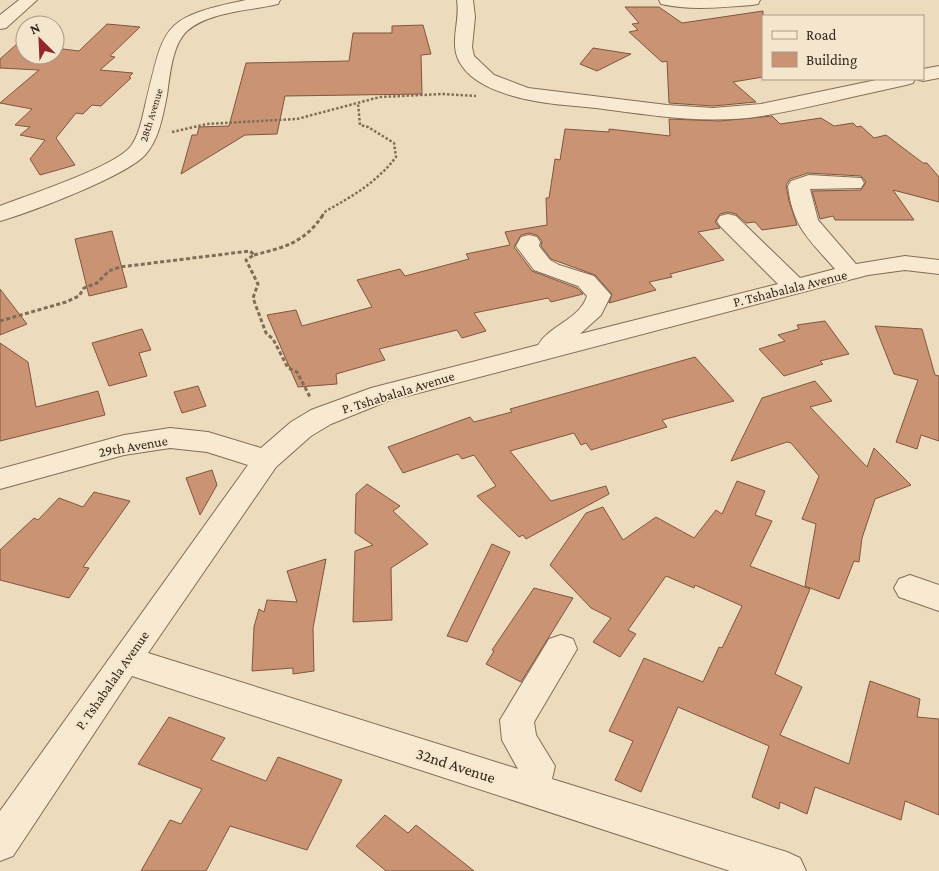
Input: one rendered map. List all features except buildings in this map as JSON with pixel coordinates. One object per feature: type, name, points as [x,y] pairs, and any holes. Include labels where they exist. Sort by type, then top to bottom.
[{"type":"street","points":[[0,24],[29,0]]},
{"type":"street","name":"28th Avenue","points":[[0,214],[121,164],[139,150],[147,134],[167,54],[176,32],[181,26],[197,18],[272,0]]},
{"type":"street","points":[[465,0],[463,49],[465,56],[480,73],[516,92],[564,100],[713,114],[761,110],[901,80]]},
{"type":"street","points":[[667,0],[703,3],[752,0]]},
{"type":"street","points":[[924,75],[939,72]]},
{"type":"street","points":[[850,272],[808,222],[798,186],[808,181],[854,183]]},
{"type":"street","points":[[728,221],[795,287]]},
{"type":"street","points":[[529,242],[527,246],[542,265],[551,270],[586,280],[599,295],[598,305],[594,310],[560,335],[547,350]]},
{"type":"street","name":"P. Tshabalala Avenue","points":[[0,843],[125,660],[266,460],[301,430],[321,417],[380,394],[850,272],[905,263],[937,264]]},
{"type":"street","name":"29th Avenue","points":[[0,479],[124,445],[170,438],[208,442],[266,460]]},
{"type":"street","points":[[910,588],[939,598]]},
{"type":"street","points":[[531,789],[537,766],[519,740],[517,720],[561,649]]},
{"type":"street","name":"32nd Avenue","points":[[125,660],[787,871]]},
{"type":"path","points":[[147,134],[161,134],[207,124],[289,121],[380,97],[443,94],[496,97],[516,92]]},
{"type":"path","points":[[321,417],[297,372],[288,368],[273,339],[266,333],[253,298],[258,284],[246,260],[254,255],[285,247],[305,237],[313,230],[326,211],[361,191],[386,170],[396,157],[394,143],[368,127],[360,125],[358,103]]},
{"type":"path","points":[[0,322],[66,302],[79,296],[84,288],[97,283],[109,271],[120,267],[244,251],[250,251],[254,255]]}]
